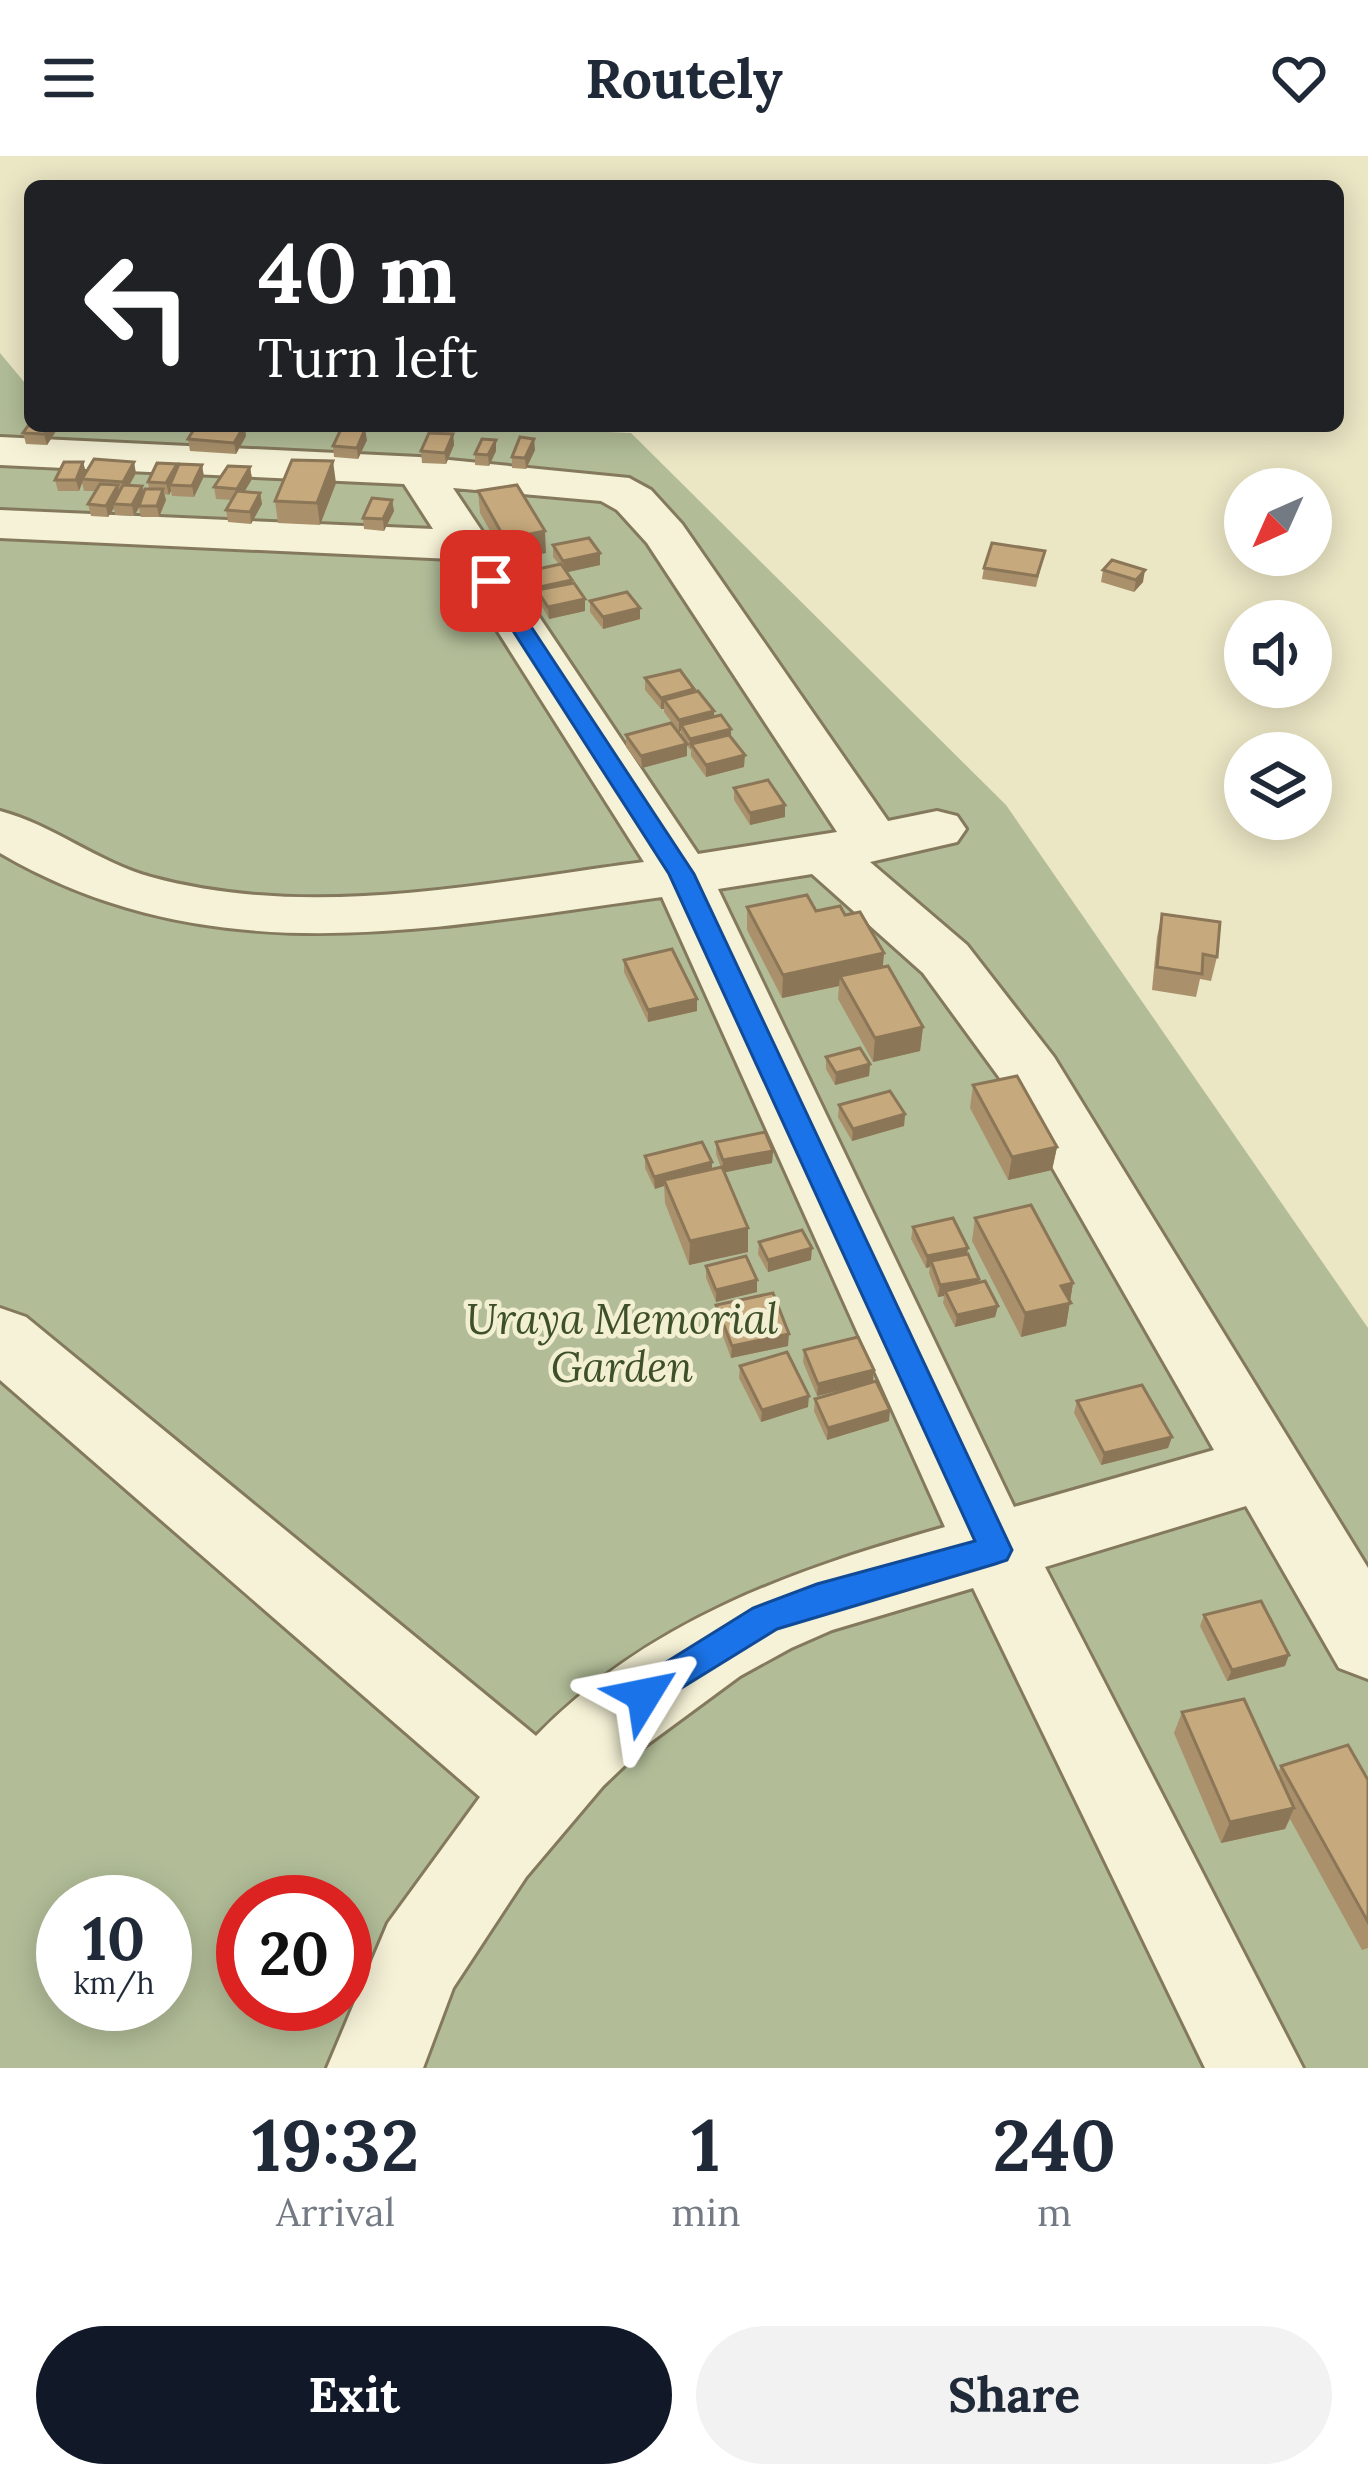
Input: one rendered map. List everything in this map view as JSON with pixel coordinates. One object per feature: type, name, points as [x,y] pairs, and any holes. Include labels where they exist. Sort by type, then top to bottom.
[{"type":"lane","points":[[0,451],[419,471],[612,488],[634,500],[665,534],[848,847],[945,959],[1031,1073],[1368,1642]]},
{"type":"lane","points":[[419,471],[682,874],[995,1550],[1255,2068]]},
{"type":"lane","points":[[0,524],[467,545]]},
{"type":"lane","points":[[10,852],[121,890],[220,914],[384,917],[682,874],[937,830]]},
{"type":"lane","points":[[0,1337],[537,1791]]},
{"type":"lane","points":[[375,2068],[418,1961],[475,1873],[537,1791],[627,1708],[676,1671],[765,1618],[817,1599],[1263,1469]]},
{"type":"green space","name":"Uraya Memorial Garden","points":[[0,353],[24,382],[24,432],[631,433],[1006,805],[1368,1328],[1368,2068],[0,2068]]},
{"type":"building","points":[[192,432],[240,432],[234,443],[188,439]]},
{"type":"building","points":[[340,432],[364,432],[357,448],[333,446]]},
{"type":"building","points":[[429,433],[453,434],[445,453],[421,451]]},
{"type":"building","points":[[520,437],[534,439],[525,458],[512,457]]},
{"type":"building","points":[[482,439],[496,440],[488,455],[475,454]]},
{"type":"building","points":[[94,459],[134,462],[123,482],[82,479]]},
{"type":"building","points":[[292,460],[333,461],[317,503],[275,501]]},
{"type":"building","points":[[64,462],[83,462],[76,480],[55,480]]},
{"type":"building","points":[[157,463],[177,464],[166,483],[148,482]]},
{"type":"building","points":[[179,464],[202,465],[192,486],[170,485]]},
{"type":"building","points":[[228,466],[250,467],[237,489],[214,487]]},
{"type":"building","points":[[100,484],[118,485],[106,506],[88,504]]},
{"type":"building","points":[[123,485],[142,486],[132,505],[113,504]]},
{"type":"building","points":[[517,485],[545,531],[505,539],[478,491]]},
{"type":"building","points":[[145,489],[163,489],[157,506],[139,506]]},
{"type":"building","points":[[237,491],[260,493],[250,512],[226,510]]},
{"type":"building","points":[[372,498],[392,500],[383,519],[363,518]]},
{"type":"building","points":[[589,538],[600,553],[563,561],[553,545]]},
{"type":"building","points":[[992,543],[1045,551],[1037,576],[984,568]]},
{"type":"building","points":[[1112,560],[1145,570],[1136,580],[1103,570]]},
{"type":"building","points":[[561,564],[572,580],[535,588],[524,572]]},
{"type":"building","points":[[574,583],[585,599],[548,607],[537,590]]},
{"type":"building","points":[[627,592],[640,608],[603,617],[590,601]]},
{"type":"building","points":[[680,670],[694,689],[661,698],[645,678]]},
{"type":"building","points":[[698,691],[714,711],[679,720],[664,700]]},
{"type":"building","points":[[721,715],[731,729],[690,739],[681,725]]},
{"type":"building","points":[[671,723],[687,744],[641,756],[626,735]]},
{"type":"building","points":[[729,735],[745,755],[706,765],[691,744]]},
{"type":"building","points":[[768,780],[785,805],[750,813],[734,788]]},
{"type":"building","points":[[807,895],[816,911],[840,906],[845,915],[860,912],[884,953],[783,975],[747,907]]},
{"type":"building","points":[[1162,914],[1220,922],[1217,957],[1203,954],[1202,974],[1157,967]]},
{"type":"building","points":[[672,949],[697,999],[648,1010],[624,960]]},
{"type":"building","points":[[888,966],[923,1027],[875,1038],[840,976]]},
{"type":"building","points":[[860,1048],[870,1064],[836,1073],[826,1057]]},
{"type":"building","points":[[1017,1076],[1057,1147],[1012,1157],[973,1085]]},
{"type":"building","points":[[890,1091],[905,1114],[853,1129],[839,1105]]},
{"type":"building","points":[[765,1132],[773,1151],[723,1160],[716,1142]]},
{"type":"building","points":[[702,1142],[712,1162],[654,1177],[645,1156]]},
{"type":"building","points":[[722,1167],[748,1228],[690,1241],[664,1180]]},
{"type":"building","points":[[1031,1205],[1073,1283],[1061,1286],[1071,1303],[1025,1313],[975,1218]]},
{"type":"building","points":[[953,1218],[968,1248],[927,1256],[913,1227]]},
{"type":"building","points":[[802,1230],[812,1248],[768,1260],[759,1242]]},
{"type":"building","points":[[968,1254],[979,1279],[940,1285],[931,1261]]},
{"type":"building","points":[[746,1256],[757,1280],[716,1290],[706,1266]]},
{"type":"building","points":[[985,1281],[998,1306],[957,1315],[945,1291]]},
{"type":"building","points":[[773,1293],[789,1334],[732,1346],[716,1305]]},
{"type":"building","points":[[858,1337],[874,1370],[818,1384],[804,1350]]},
{"type":"building","points":[[787,1352],[809,1396],[762,1410],[740,1366]]},
{"type":"building","points":[[876,1381],[890,1410],[828,1428],[815,1399]]},
{"type":"building","points":[[1142,1385],[1172,1437],[1104,1453],[1077,1401]]},
{"type":"building","points":[[1261,1601],[1289,1655],[1232,1670],[1204,1615]]},
{"type":"building","points":[[1244,1699],[1294,1808],[1230,1822],[1182,1712]]},
{"type":"building","points":[[1348,1745],[1368,1780],[1368,1922],[1281,1766]]},
{"type":"route","points":[[491,581],[682,874],[995,1550],[765,1618],[644,1695]]}]
